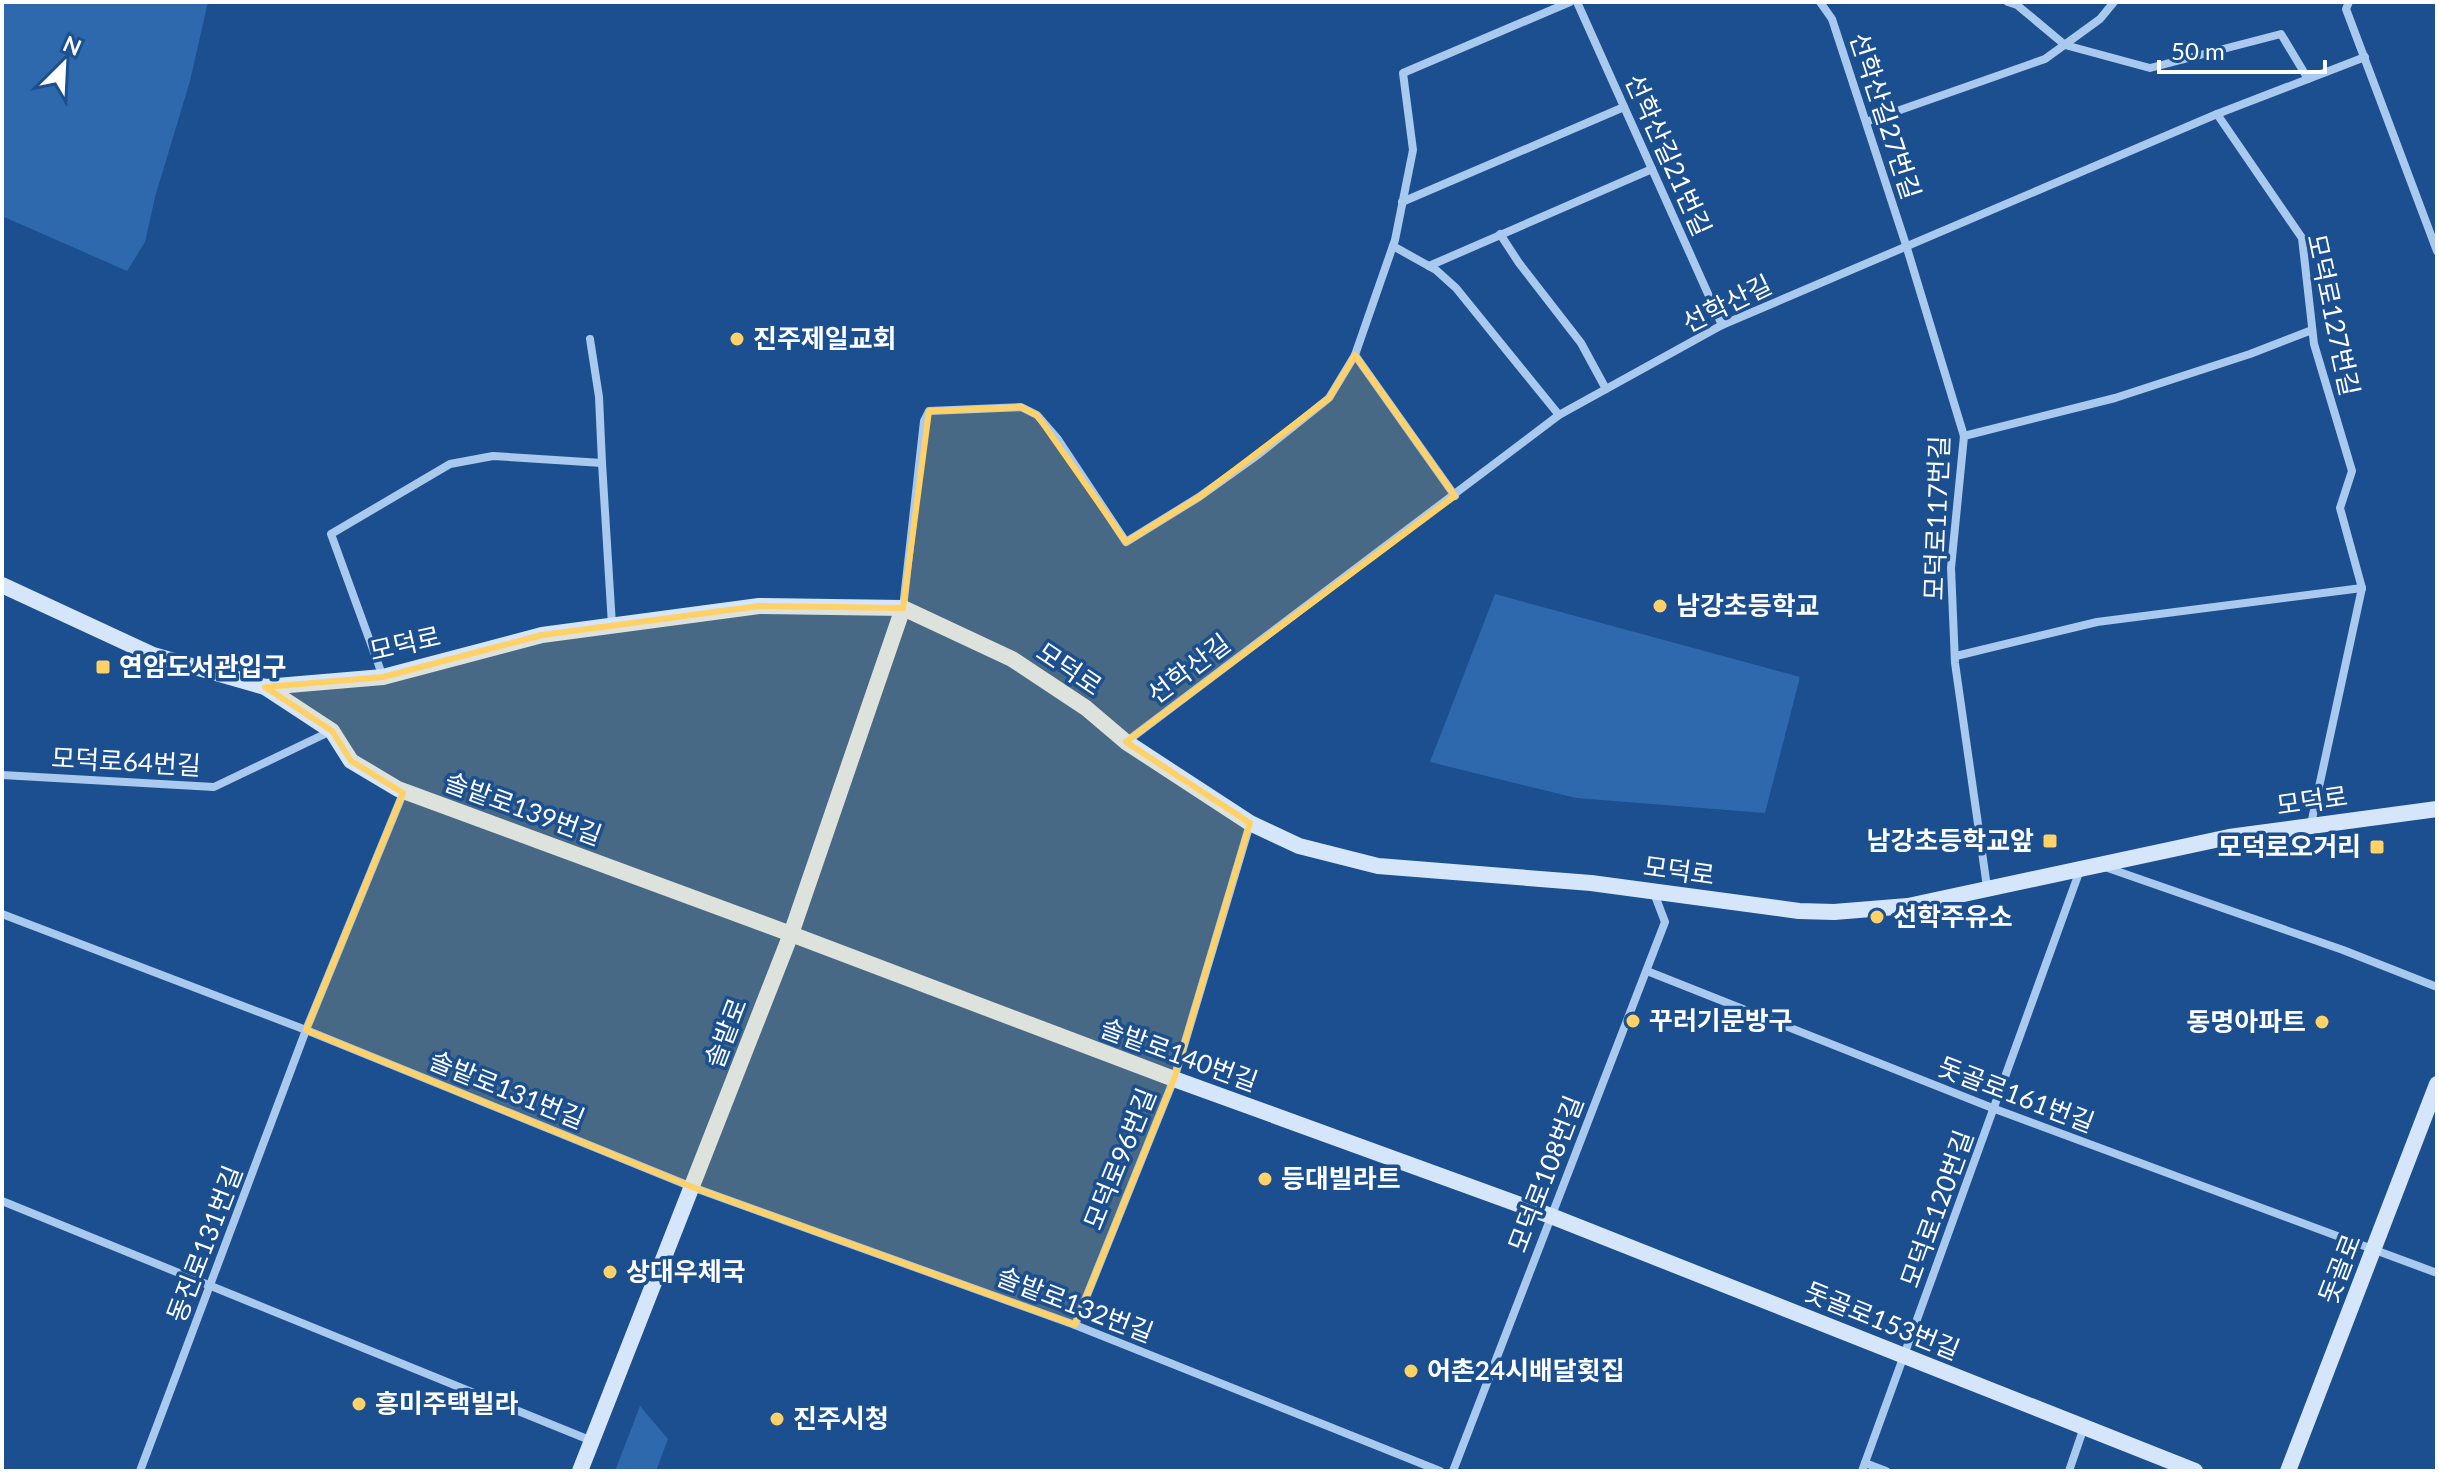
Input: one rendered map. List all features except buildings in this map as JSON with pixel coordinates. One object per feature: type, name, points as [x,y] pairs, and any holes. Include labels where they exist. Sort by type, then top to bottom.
[{"type":"street","points":[[903,608],[924,421],[929,411],[1021,407],[1037,415],[1057,438],[1126,542],[1199,497],[1329,398],[1355,355],[1393,246],[1413,150],[1403,73],[1570,2]]},
{"type":"street","name":"선학산길21번길","points":[[1577,2],[1722,325]]},
{"type":"street","name":"선학산길27번길","points":[[1820,2],[1832,19],[1906,245]]},
{"type":"street","points":[[2008,2],[2017,5],[2065,45],[2150,68],[2281,34],[2308,79]]},
{"type":"street","points":[[1866,122],[2045,59],[2100,19],[2114,2]]},
{"type":"street","points":[[2349,2],[2346,9],[2437,251]]},
{"type":"street","name":"선학산길","points":[[1126,742],[1559,415],[1606,389],[1722,325],[2217,114],[2365,57]]},
{"type":"street","points":[[1402,202],[1624,107]]},
{"type":"street","name":"모덕로127번길","points":[[2217,114],[2302,238],[2314,344],[2352,471],[2340,508],[2362,588],[2311,824]]},
{"type":"street","points":[[1429,266],[1652,169]]},
{"type":"street","points":[[1500,234],[1581,343],[1606,389]]},
{"type":"street","name":"모덕로117번길","points":[[1906,245],[1964,436],[1951,568],[1956,656],[1987,887]]},
{"type":"street","points":[[1393,246],[1429,266],[1456,288],[1559,415]]},
{"type":"street","points":[[1964,436],[2115,398],[2250,354],[2312,330]]},
{"type":"street","points":[[590,339],[599,397],[612,626]]},
{"type":"street","points":[[1355,355],[1455,496]]},
{"type":"street","points":[[383,677],[331,534],[450,464],[493,456],[602,463]]},
{"type":"street","name":"모덕로","points":[[2,585],[153,655],[265,687],[383,677],[542,635],[759,606],[903,608],[1012,659],[1086,708],[1126,742],[1250,823],[1299,846],[1378,866],[1591,883],[1799,911],[1834,912],[1908,906],[2229,837],[2437,809]]},
{"type":"street","points":[[1956,656],[2097,622],[2362,588]]},
{"type":"street","name":"솔밭로","points":[[580,1471],[791,934],[903,608]]},
{"type":"street","name":"솔밭로139번길","points":[[265,687],[332,731],[351,761],[404,791],[791,934]]},
{"type":"street","name":"모덕로64번길","points":[[2,775],[214,787],[332,731]]},
{"type":"street","name":"동진로131번길","points":[[140,1471],[306,1030],[404,791]]},
{"type":"street","name":"모덕로96번길","points":[[1075,1325],[1174,1079],[1250,823]]},
{"type":"street","points":[[2100,865],[2343,950],[2437,987]]},
{"type":"street","name":"모덕로120번길","points":[[1864,1467],[2080,870]]},
{"type":"street","name":"모덕로108번길","points":[[1453,1471],[1665,922],[1654,893]]},
{"type":"street","points":[[2,914],[306,1030]]},
{"type":"street","name":"솔밭로140번길","points":[[791,934],[1174,1079],[1551,1216]]},
{"type":"street","name":"돗골로161번길","points":[[1647,971],[1995,1109],[2437,1273]]},
{"type":"street","name":"솔밭로131번길","points":[[306,1030],[692,1187]]},
{"type":"street","name":"돗골로","points":[[2288,1471],[2437,1084]]},
{"type":"street","name":"솔밭로132번길","points":[[692,1187],[1075,1325],[1440,1471]]},
{"type":"street","points":[[2,1201],[592,1441]]},
{"type":"street","name":"돗골로153번길","points":[[1551,1216],[2195,1471]]},
{"type":"street","points":[[2069,1471],[2084,1427]]},
{"type":"street","points":[[1864,1467],[1886,1471]]},
{"type":"highlighted area","points":[[1355,355],[1455,496],[1126,742],[1250,823],[1174,1079],[1075,1325],[692,1187],[306,1030],[403,793],[351,761],[332,731],[265,687],[383,677],[542,635],[759,606],[903,608],[929,411],[1021,407],[1037,415],[1126,542],[1199,497],[1329,398]]},
{"type":"shaded area","points":[[2,2],[208,2],[190,81],[155,197],[145,242],[127,271],[2,216]]},
{"type":"shaded area","points":[[1495,594],[1800,677],[1765,813],[1576,798],[1430,762]]},
{"type":"shaded area","points":[[640,1406],[668,1439],[656,1471],[615,1471]]},
{"type":"place","name":"진주제일교회","points":[[737,339]]},
{"type":"place","name":"남강초등학교","points":[[1660,606]]},
{"type":"place","name":"연암도서관입구","points":[[103,667]]},
{"type":"place","name":"남강초등학교앞","points":[[2050,841]]},
{"type":"place","name":"모덕로오거리","points":[[2377,847]]},
{"type":"place","name":"선학주유소","points":[[1877,917]]},
{"type":"place","name":"꾸러기문방구","points":[[1633,1021]]},
{"type":"place","name":"동명아파트","points":[[2322,1022]]},
{"type":"place","name":"등대빌라트","points":[[1265,1179]]},
{"type":"place","name":"상대우체국","points":[[610,1272]]},
{"type":"place","name":"어촌24시배달횟집","points":[[1411,1371]]},
{"type":"place","name":"흥미주택빌라","points":[[359,1404]]},
{"type":"place","name":"진주시청","points":[[777,1419]]}]
